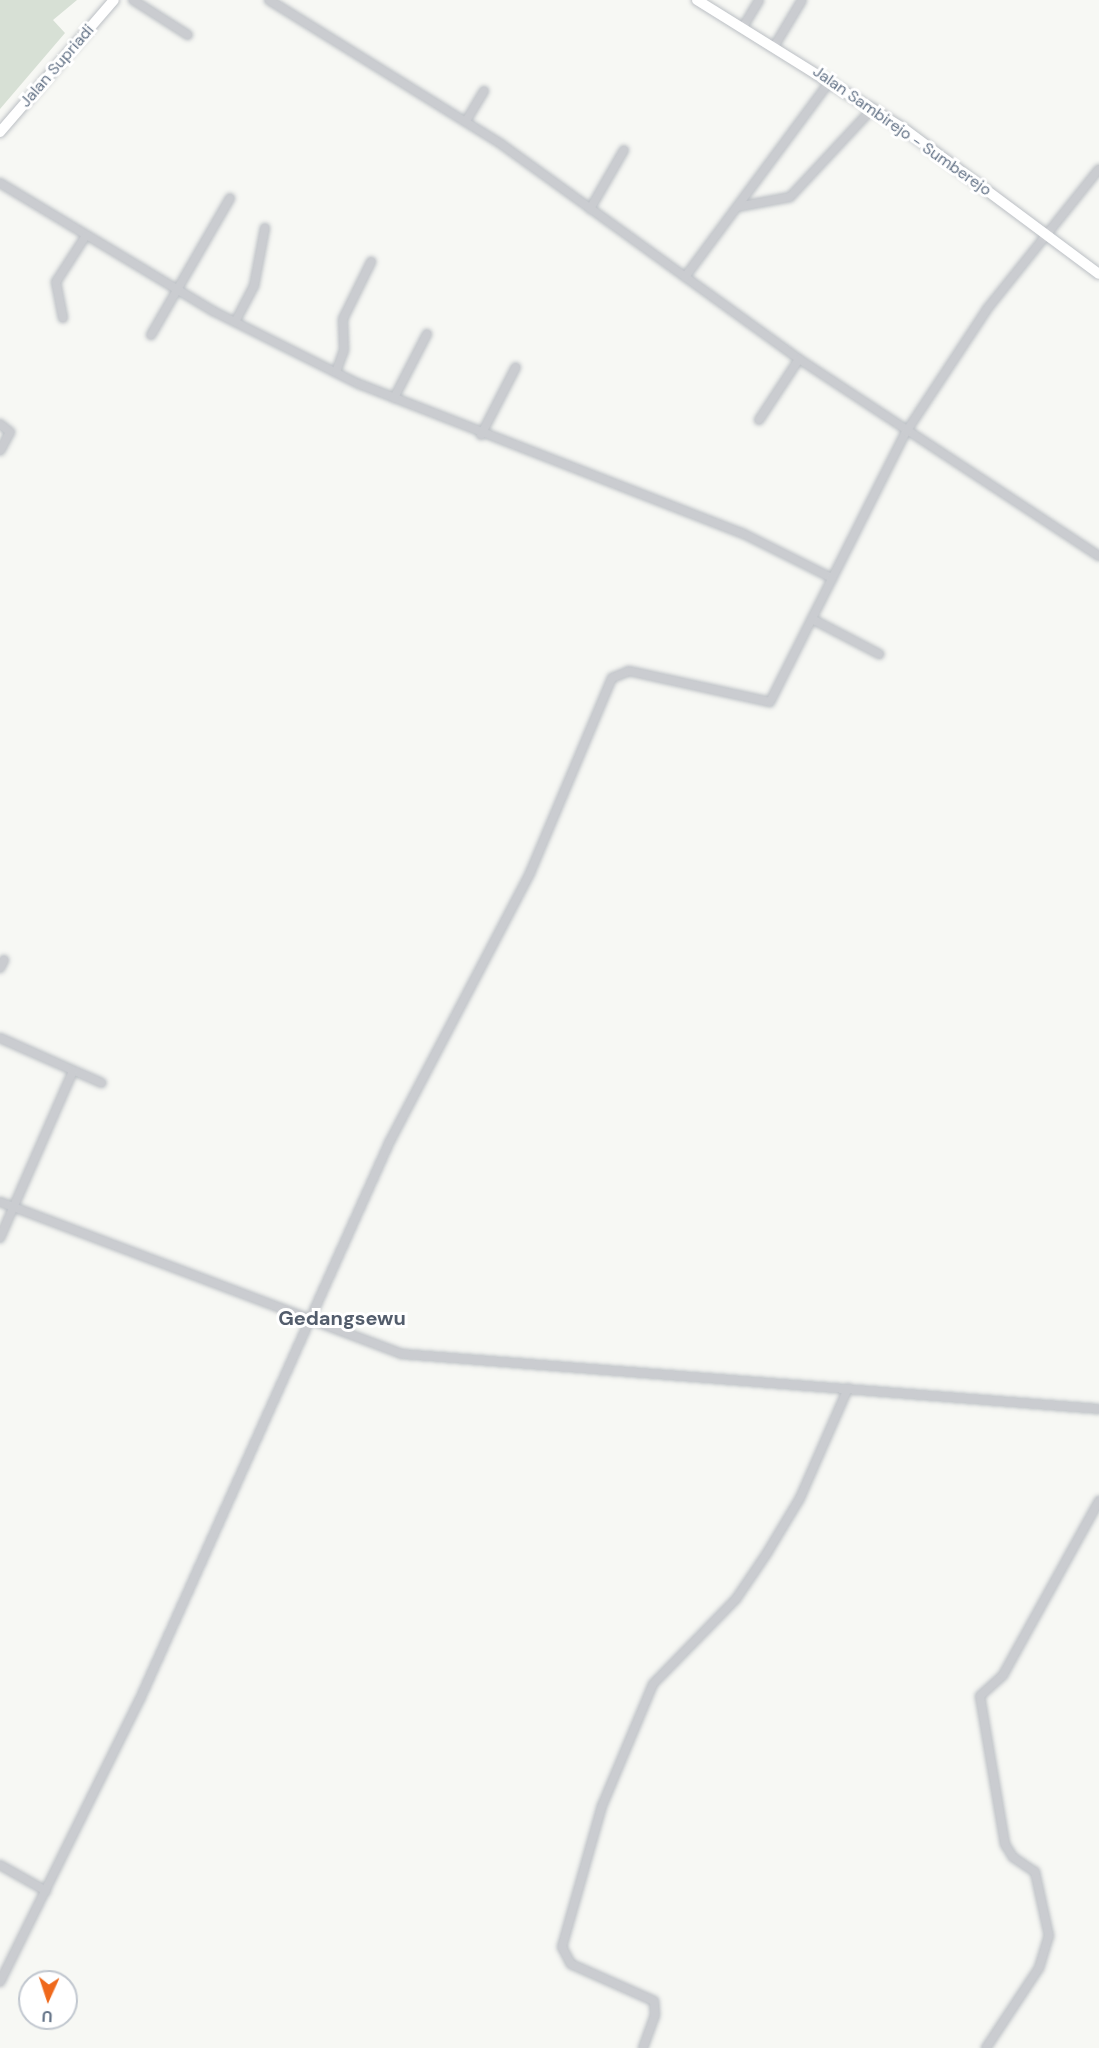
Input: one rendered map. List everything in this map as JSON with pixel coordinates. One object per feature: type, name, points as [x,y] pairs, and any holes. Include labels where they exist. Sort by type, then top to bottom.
[{"type":"main road","name":"Jalan Supriadi","points":[[0,132],[114,0]]},
{"type":"main road","name":"Jalan Sambirejo - Sumberejo","points":[[697,0],[775,45],[873,108],[1099,274]]},
{"type":"street","points":[[133,0],[188,36]]},
{"type":"street","points":[[269,0],[466,121],[799,359],[906,432],[1099,556]]},
{"type":"street","points":[[743,27],[759,0]]},
{"type":"street","points":[[775,45],[802,0]]},
{"type":"street","points":[[685,277],[831,80]]},
{"type":"street","points":[[466,121],[484,91]]},
{"type":"street","points":[[737,207],[790,197],[873,108]]},
{"type":"street","points":[[590,209],[624,150]]},
{"type":"street","points":[[0,1982],[140,1699],[390,1141],[530,873],[612,678],[629,671],[770,702],[906,432],[987,309],[1099,170]]},
{"type":"street","points":[[0,183],[85,237],[179,291],[235,322],[336,372],[480,435],[742,533],[832,578]]},
{"type":"street","points":[[152,335],[230,198]]},
{"type":"street","points":[[235,322],[254,286],[264,228]]},
{"type":"street","points":[[63,318],[56,282],[85,237]]},
{"type":"street","points":[[336,372],[344,350],[343,319],[371,262]]},
{"type":"street","points":[[394,398],[427,334]]},
{"type":"street","points":[[759,420],[799,359]]},
{"type":"street","points":[[480,435],[516,367]]},
{"type":"street","points":[[0,423],[10,432],[0,451]]},
{"type":"street","points":[[812,619],[879,654]]},
{"type":"street","points":[[0,1038],[102,1083]]},
{"type":"street","points":[[0,1238],[11,1206],[73,1071]]},
{"type":"street","points":[[0,1202],[311,1316],[402,1354],[1099,1409]]},
{"type":"street","points":[[643,2048],[656,2012],[653,2000],[571,1964],[562,1947],[602,1806],[653,1684],[748,1581],[800,1498],[848,1388]]},
{"type":"street","points":[[986,2048],[1039,1968],[1049,1936],[1035,1872],[1013,1857],[1005,1844],[980,1696],[1003,1675],[1019,1650],[1099,1501]]},
{"type":"street","points":[[0,1865],[46,1891]]},
{"type":"shaded area","points":[[0,0],[77,0],[53,20],[65,33],[0,109]]},
{"type":"district","name":"Gedangsewu","points":[[342,1318]]}]
